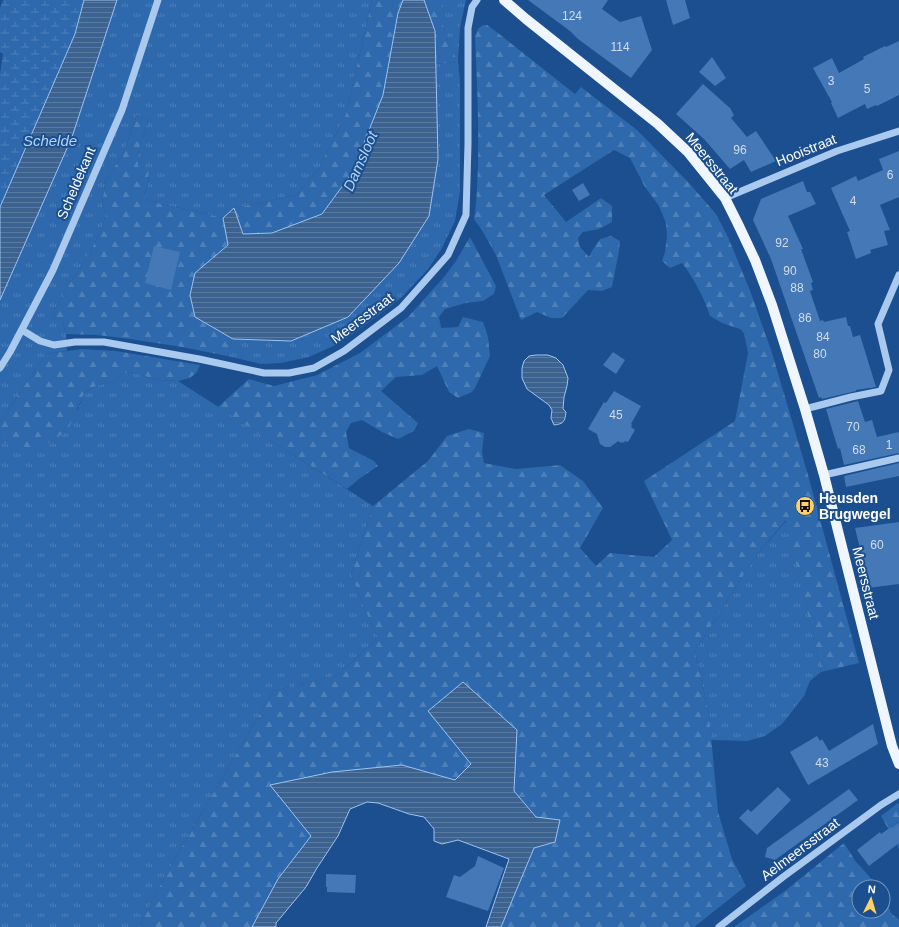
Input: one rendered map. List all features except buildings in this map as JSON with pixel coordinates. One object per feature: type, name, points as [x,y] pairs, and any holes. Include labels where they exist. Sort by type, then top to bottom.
[{"type":"main road","name":"Meersstraat","points":[[504,0],[658,124],[688,152],[724,198],[738,224],[760,272],[772,305],[805,409],[824,475],[892,746],[899,764]]},
{"type":"street","name":"Scheldekant","points":[[0,368],[22,330],[53,270],[122,110],[158,0]]},
{"type":"street","name":"Meersstraat","points":[[22,330],[40,341],[54,345],[75,342],[104,342],[199,359],[264,373],[290,373],[314,368],[344,351],[401,308],[448,254],[466,215],[468,144],[468,28],[472,7],[477,0]]},
{"type":"street","name":"Hooistraat","points":[[724,198],[837,151],[899,131]]},
{"type":"street","points":[[805,409],[882,391],[889,370],[878,324],[899,275]]},
{"type":"street","points":[[824,475],[899,458]]},
{"type":"street","name":"Aelmeersstraat","points":[[718,927],[783,877],[899,794]]},
{"type":"green space","points":[[3,0],[84,0],[75,34],[0,207],[0,74],[3,54],[0,52],[0,8]]},
{"type":"green space","points":[[117,0],[372,0],[346,114],[318,170],[296,195],[234,208],[223,218],[148,200],[144,194],[148,185],[149,171],[138,166],[138,153],[148,120],[137,115],[123,154],[106,180],[102,203],[106,216],[100,232],[89,254],[51,316],[62,320],[66,334],[67,351],[46,354],[0,422],[0,300],[72,137]]},
{"type":"green space","points":[[372,0],[403,0],[398,13],[383,95],[352,173],[322,214],[272,233],[243,234],[234,208],[296,195],[318,170],[346,114]]},
{"type":"green space","points":[[424,0],[443,0],[443,25],[449,44],[458,62],[435,64],[435,31]]},
{"type":"green space","points":[[443,0],[466,0],[460,27],[458,62],[460,81],[460,192],[455,221],[442,248],[429,268],[401,298],[340,343],[309,357],[281,363],[261,364],[227,356],[233,339],[291,341],[438,159],[435,64],[457,62],[443,25]]},
{"type":"green space","points":[[483,25],[487,25],[498,33],[575,94],[581,87],[637,130],[689,183],[716,214],[728,237],[751,293],[772,353],[808,475],[859,663],[821,672],[786,520],[757,554],[695,651],[709,714],[718,812],[732,859],[746,886],[694,927],[501,927],[534,848],[555,842],[560,820],[536,817],[514,791],[517,730],[471,764],[455,780],[402,765],[270,785],[311,836],[278,879],[252,927],[139,927],[165,876],[273,691],[338,675],[378,637],[351,574],[373,506],[428,461],[447,436],[469,429],[484,433],[482,452],[484,463],[516,469],[560,465],[583,481],[603,508],[580,548],[596,566],[610,553],[654,557],[672,540],[644,481],[735,421],[748,353],[744,333],[740,329],[722,323],[710,316],[698,288],[682,263],[670,268],[662,261],[667,236],[666,223],[659,206],[645,187],[630,158],[614,150],[544,195],[566,222],[601,198],[612,206],[612,222],[599,229],[583,232],[578,238],[580,247],[589,257],[600,239],[611,236],[620,241],[612,287],[602,291],[588,290],[562,318],[551,318],[537,312],[521,320],[496,255],[474,219],[478,167],[478,102],[475,37],[478,29]]},
{"type":"green space","points":[[137,115],[148,120],[138,153],[138,166],[149,170],[148,185],[144,194],[148,200],[223,218],[228,244],[196,273],[190,295],[195,317],[233,339],[227,356],[130,339],[97,335],[66,334],[62,320],[51,316],[89,254],[100,232],[106,216],[102,203],[106,180],[123,154]]},
{"type":"green space","points":[[470,237],[496,286],[494,294],[483,301],[466,303],[445,309],[439,317],[441,328],[458,327],[463,317],[483,322],[488,337],[490,356],[475,388],[472,392],[458,398],[449,392],[437,366],[422,375],[396,377],[381,391],[418,423],[414,431],[398,439],[382,432],[362,420],[351,423],[346,432],[349,448],[374,461],[378,466],[347,489],[218,407],[249,379],[274,386],[317,375],[360,353],[408,317],[444,277],[456,261]]},
{"type":"green space","points":[[82,349],[116,351],[200,365],[197,372],[190,378],[178,381],[158,380],[131,372],[121,374],[116,380],[96,386],[85,392],[69,427],[55,440],[31,450],[12,447],[2,441],[0,436],[0,422],[46,354]]},
{"type":"green space","points":[[131,372],[158,380],[178,381],[373,506],[351,574],[378,637],[338,675],[273,691],[165,876],[139,927],[0,927],[0,436],[2,441],[78,409],[85,392],[96,386],[116,380],[121,374]]},
{"type":"green space","points":[[787,520],[821,672],[810,681],[804,696],[782,724],[765,736],[748,741],[711,740],[709,714],[695,651],[757,554]]},
{"type":"green space","points":[[898,803],[899,804],[899,850],[881,816]]},
{"type":"green space","points":[[844,843],[856,862],[872,879],[851,879],[851,919],[891,919],[891,913],[899,920],[899,927],[734,927],[785,891]]},
{"type":"water","name":"Schelde","points":[[84,0],[117,0],[72,137],[0,300],[0,207],[75,34]]},
{"type":"water","name":"Damsloot","points":[[403,0],[424,0],[435,31],[438,159],[429,216],[399,263],[348,317],[291,341],[233,339],[195,317],[190,295],[195,273],[228,245],[223,218],[234,208],[243,234],[272,233],[322,214],[352,173],[383,95],[398,13]]},
{"type":"water","points":[[548,355],[556,358],[563,365],[568,378],[563,409],[566,412],[566,415],[563,422],[560,424],[554,425],[551,418],[552,410],[549,405],[527,389],[522,378],[524,361],[529,356]]},
{"type":"water","points":[[463,682],[517,730],[514,791],[536,817],[560,820],[555,842],[534,848],[501,927],[486,927],[509,859],[458,840],[442,844],[434,841],[434,829],[424,817],[409,814],[378,803],[367,802],[350,809],[338,836],[306,887],[276,923],[276,927],[252,927],[278,879],[311,836],[270,785],[332,772],[402,765],[455,780],[471,764],[428,711]]},
{"type":"place","name":"Heusden Brugwegel","points":[[805,506]]}]
